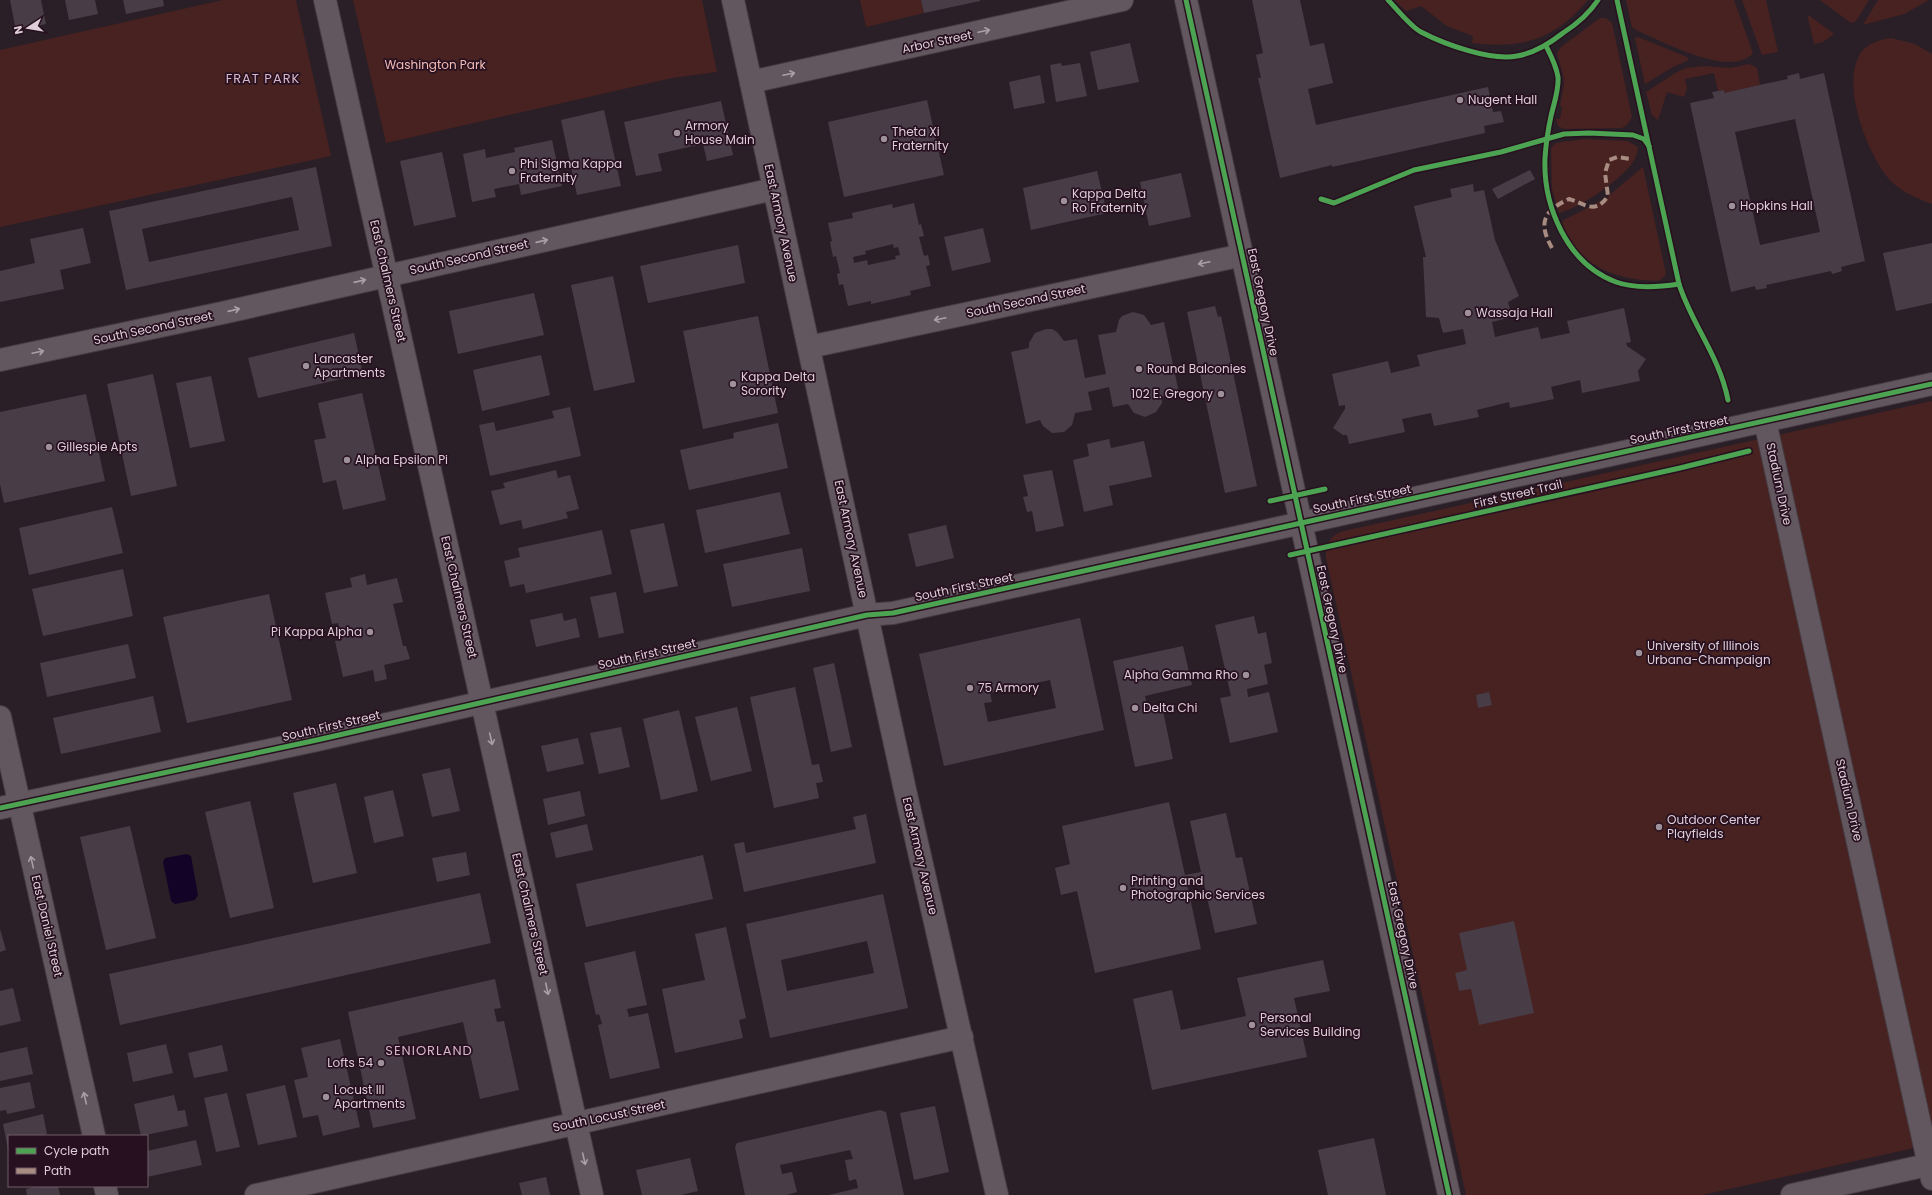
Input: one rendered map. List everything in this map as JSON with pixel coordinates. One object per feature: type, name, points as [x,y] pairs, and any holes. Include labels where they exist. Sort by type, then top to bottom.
[{"type":"street","name":"East Chalmers Street","points":[[325,0],[592,1195]]},
{"type":"street","name":"East Armory Avenue","points":[[733,0],[905,790],[997,1195]]},
{"type":"street","name":"Arbor Street","points":[[751,82],[1122,0]]},
{"type":"street","name":"East Gregory Drive","points":[[1186,0],[1449,1195]]},
{"type":"street","name":"South Second Street","points":[[0,360],[774,190]]},
{"type":"street","name":"South Second Street","points":[[809,347],[1243,256]]},
{"type":"street","name":"South First Street","points":[[10,805],[309,742],[482,701],[867,615],[900,611],[1932,384]]},
{"type":"street","name":"Stadium Drive","points":[[1765,421],[1931,1169]]},
{"type":"street","name":"East Daniel Street","points":[[0,717],[10,805],[94,1135]]},
{"type":"street","name":"South Locust Street","points":[[256,1195],[962,1037]]},
{"type":"street","points":[[1792,1195],[1931,1169]]},
{"type":"green space","points":[[223,0],[296,0],[331,156],[0,227],[0,50]]},
{"type":"green space","name":"Washington Park","points":[[353,0],[702,0],[717,72],[672,78],[386,143]]},
{"type":"green space","points":[[860,0],[921,0],[924,13],[866,27]]},
{"type":"green space","points":[[1394,0],[1588,0],[1575,14],[1550,33],[1522,43],[1490,45],[1472,43],[1473,36],[1447,26],[1421,6],[1406,11]]},
{"type":"green space","points":[[1626,0],[1734,0],[1753,53],[1743,60],[1729,62],[1713,60],[1679,49],[1632,27]]},
{"type":"green space","points":[[1742,0],[1766,0],[1778,52],[1762,55]]},
{"type":"green space","points":[[1820,0],[1869,0],[1856,21],[1851,23]]},
{"type":"green space","points":[[1878,0],[1929,0],[1904,14],[1863,25]]},
{"type":"green space","points":[[1807,14],[1834,34],[1823,42],[1814,44]]},
{"type":"green space","points":[[1600,18],[1606,18],[1612,23],[1632,117],[1628,124],[1622,128],[1564,129],[1558,126],[1556,119],[1560,119],[1562,107],[1560,106],[1564,84],[1557,53],[1561,47]]},
{"type":"green space","points":[[1638,37],[1687,57],[1689,60],[1673,67],[1645,84],[1635,38]]},
{"type":"green space","points":[[1891,38],[1915,44],[1932,54],[1932,204],[1914,197],[1892,183],[1880,167],[1872,152],[1859,118],[1853,83],[1855,67],[1860,54],[1866,47],[1878,41]]},
{"type":"green space","points":[[1750,64],[1757,68],[1760,85],[1724,93],[1723,90],[1718,91],[1714,73],[1685,79],[1687,88],[1684,97],[1667,92],[1658,120],[1652,115],[1646,92],[1677,72],[1686,68],[1704,66],[1730,68]]},
{"type":"green space","points":[[1584,139],[1627,141],[1638,147],[1636,157],[1627,169],[1610,185],[1578,205],[1559,213],[1552,189],[1551,148],[1556,143]]},
{"type":"green space","points":[[1643,167],[1666,274],[1662,279],[1657,281],[1626,277],[1600,268],[1588,260],[1578,250],[1569,238],[1562,223],[1564,220],[1606,198]]},
{"type":"green space","name":"Outdoor Center Playfields","points":[[1932,401],[1932,1144],[1702,1195],[1466,1195],[1326,558],[1326,548],[1329,541],[1335,535],[1344,531]]},
{"type":"shaded area","points":[[187,854],[191,856],[198,895],[195,900],[175,904],[171,901],[163,862],[165,858]]},
{"type":"building","points":[[10,0],[41,0],[46,24],[16,31]]},
{"type":"building","points":[[65,0],[95,0],[98,14],[69,20]]},
{"type":"building","points":[[123,0],[163,0],[164,6],[126,14]]},
{"type":"building","points":[[921,0],[980,0],[980,1],[924,13]]},
{"type":"building","name":"Nugent Hall","points":[[1252,0],[1300,0],[1310,46],[1324,43],[1333,83],[1308,89],[1316,125],[1488,87],[1493,112],[1501,111],[1504,122],[1484,126],[1485,133],[1332,167],[1332,165],[1280,178],[1258,78],[1261,78],[1256,55],[1263,53]]},
{"type":"building","points":[[1130,43],[1139,82],[1098,90],[1090,52]]},
{"type":"building","points":[[1061,63],[1062,66],[1080,63],[1087,96],[1056,102],[1050,65]]},
{"type":"building","name":"Hopkins Hall","points":[[1799,73],[1800,79],[1824,73],[1865,261],[1841,267],[1842,271],[1832,274],[1831,271],[1766,285],[1767,288],[1756,290],[1755,286],[1731,292],[1690,103],[1714,98],[1712,92],[1724,90],[1724,93],[1788,79],[1787,76]],"holes":[[[1795,119],[1820,232],[1760,245],[1735,132]]]},
{"type":"building","points":[[1040,75],[1045,103],[1014,109],[1009,82]]},
{"type":"building","name":"Theta Xi Fraternity","points":[[927,100],[944,175],[844,197],[828,122]]},
{"type":"building","name":"Armory House Main","points":[[721,101],[733,155],[707,161],[703,144],[689,147],[658,154],[662,171],[636,176],[624,122]]},
{"type":"building","points":[[604,110],[621,186],[577,195],[561,120]]},
{"type":"building","name":"Phi Sigma Kappa Fraternity","points":[[552,140],[562,186],[521,195],[519,184],[494,189],[496,197],[472,202],[463,154],[485,149],[486,158],[515,152],[514,148]]},
{"type":"building","points":[[442,152],[456,217],[414,226],[400,161]]},
{"type":"building","points":[[316,167],[332,246],[126,290],[109,211]],"holes":[[[292,197],[299,230],[149,262],[142,229]]]},
{"type":"building","points":[[1530,170],[1535,179],[1498,199],[1492,189]]},
{"type":"building","name":"Kappa Delta Ro Fraternity","points":[[1097,171],[1107,213],[1031,230],[1023,188]]},
{"type":"building","points":[[1181,173],[1191,217],[1149,226],[1140,182]]},
{"type":"building","name":"Wassaja Hall","points":[[1473,184],[1474,192],[1484,190],[1495,240],[1519,296],[1508,302],[1512,317],[1492,322],[1495,337],[1538,327],[1541,339],[1570,333],[1567,321],[1624,308],[1631,342],[1626,343],[1627,346],[1646,359],[1638,371],[1640,381],[1582,393],[1580,380],[1551,387],[1554,399],[1510,408],[1509,402],[1477,410],[1479,417],[1434,426],[1431,413],[1402,419],[1405,432],[1349,444],[1347,435],[1343,435],[1333,428],[1345,409],[1345,405],[1339,406],[1332,374],[1388,361],[1391,373],[1420,366],[1417,355],[1466,344],[1463,329],[1443,333],[1439,318],[1426,317],[1423,257],[1426,257],[1414,206],[1452,197],[1450,189]]},
{"type":"building","points":[[914,203],[919,225],[921,224],[924,236],[919,237],[924,256],[928,255],[930,265],[926,266],[931,286],[910,291],[911,295],[871,304],[871,301],[848,306],[843,284],[839,285],[837,274],[840,273],[836,256],[833,257],[830,242],[832,241],[828,223],[853,218],[852,213],[892,204],[893,208]],"holes":[[[893,244],[894,248],[898,247],[900,255],[895,256],[896,259],[868,265],[867,260],[854,263],[853,257],[866,254],[865,251]]]},
{"type":"building","points":[[83,228],[91,263],[60,270],[64,289],[0,302],[0,271],[35,263],[30,239]]},
{"type":"building","points":[[983,228],[991,262],[952,271],[944,237]]},
{"type":"building","points":[[1932,243],[1932,303],[1896,311],[1883,253]]},
{"type":"building","points":[[738,245],[745,283],[648,303],[640,266]]},
{"type":"building","points":[[613,276],[635,382],[594,391],[571,285]]},
{"type":"building","points":[[534,293],[544,335],[458,354],[449,311]]},
{"type":"building","name":"102 E. Gregory","points":[[1215,306],[1218,317],[1221,316],[1257,486],[1225,493],[1187,312]]},
{"type":"building","name":"Round Balconies","points":[[1133,312],[1144,315],[1151,325],[1164,322],[1179,393],[1162,397],[1162,403],[1156,412],[1145,417],[1134,413],[1128,404],[1113,407],[1109,387],[1088,392],[1092,410],[1075,413],[1072,425],[1064,432],[1052,433],[1043,426],[1040,420],[1026,424],[1011,352],[1029,348],[1029,343],[1035,333],[1046,329],[1052,329],[1057,332],[1064,341],[1077,339],[1085,378],[1106,374],[1098,335],[1116,332],[1119,320],[1122,316]]},
{"type":"building","name":"Kappa Delta Sorority","points":[[758,316],[778,413],[703,429],[683,331]]},
{"type":"building","name":"Lancaster Apartments","points":[[354,333],[363,374],[258,398],[248,358]]},
{"type":"building","points":[[541,355],[550,395],[482,411],[473,370]]},
{"type":"building","points":[[153,374],[177,486],[131,496],[107,384]]},
{"type":"building","points":[[211,376],[225,441],[190,448],[176,383]]},
{"type":"building","name":"Alpha Epsilon Pi","points":[[362,393],[386,500],[343,510],[336,480],[323,483],[314,440],[326,438],[318,403]]},
{"type":"building","name":"Gillespie Apts","points":[[86,394],[105,481],[4,503],[0,484],[0,412]]},
{"type":"building","points":[[570,407],[581,456],[490,476],[479,425],[494,422],[496,431],[554,418],[552,411]]},
{"type":"building","points":[[778,423],[788,468],[689,490],[680,450],[734,438],[733,433]]},
{"type":"building","points":[[1109,439],[1111,448],[1144,441],[1152,477],[1109,486],[1113,505],[1084,512],[1073,460],[1089,456],[1087,444]]},
{"type":"building","points":[[556,470],[558,478],[570,475],[579,509],[566,512],[568,518],[523,529],[521,520],[500,525],[491,491],[505,488],[503,483]]},
{"type":"building","points":[[1052,470],[1064,526],[1036,532],[1032,511],[1027,512],[1023,497],[1028,496],[1023,475]]},
{"type":"building","points":[[780,492],[790,534],[705,553],[696,510]]},
{"type":"building","points":[[112,507],[123,553],[29,575],[19,528]]},
{"type":"building","points":[[664,523],[678,586],[644,593],[630,530]]},
{"type":"building","points":[[946,525],[954,558],[916,567],[908,534]]},
{"type":"building","points":[[602,530],[612,574],[526,593],[524,584],[510,587],[504,561],[520,557],[518,548]]},
{"type":"building","points":[[802,548],[810,591],[732,607],[723,564]]},
{"type":"building","points":[[123,569],[133,616],[43,636],[32,589]]},
{"type":"building","name":"Pi Kappa Alpha","points":[[365,574],[367,585],[397,578],[403,602],[393,604],[403,646],[406,646],[410,659],[384,665],[387,679],[375,682],[373,670],[343,677],[335,641],[341,640],[338,623],[332,624],[325,593],[352,587],[350,578]]},
{"type":"building","points":[[616,592],[624,633],[599,638],[590,597]]},
{"type":"building","points":[[269,594],[292,700],[187,723],[163,617]]},
{"type":"building","points":[[562,613],[564,621],[576,618],[580,637],[536,647],[530,620]]},
{"type":"building","name":"Alpha Gamma Rho","points":[[1254,616],[1258,634],[1266,632],[1272,663],[1264,665],[1268,684],[1247,689],[1248,697],[1269,692],[1278,732],[1230,743],[1220,698],[1231,696],[1215,625]]},
{"type":"building","name":"75 Armory","points":[[1080,618],[1104,730],[944,766],[919,654]],"holes":[[[1050,680],[1056,708],[988,722],[984,703],[992,702],[990,693]]]},
{"type":"building","points":[[128,644],[136,678],[47,697],[40,663]]},
{"type":"building","name":"Delta Chi","points":[[1183,646],[1192,685],[1145,696],[1148,709],[1162,706],[1173,759],[1135,767],[1113,661]]},
{"type":"building","points":[[834,663],[852,747],[831,752],[813,668]]},
{"type":"building","points":[[795,687],[812,765],[819,764],[823,782],[816,783],[819,798],[774,808],[750,697]]},
{"type":"building","points":[[1489,692],[1492,705],[1478,708],[1476,695]]},
{"type":"building","points":[[153,696],[161,732],[61,754],[53,718]]},
{"type":"building","points":[[737,707],[752,771],[711,781],[695,717]]},
{"type":"building","points":[[679,710],[698,791],[661,800],[643,719]]},
{"type":"building","points":[[621,727],[630,767],[599,774],[590,733]]},
{"type":"building","points":[[578,738],[584,764],[547,772],[541,746]]},
{"type":"building","points":[[450,768],[460,811],[432,817],[422,774]]},
{"type":"building","points":[[336,783],[357,873],[313,883],[293,793]]},
{"type":"building","points":[[393,790],[404,836],[374,843],[364,797]]},
{"type":"building","points":[[580,791],[585,816],[548,825],[543,799]]},
{"type":"building","points":[[250,801],[274,908],[230,918],[205,812]]},
{"type":"building","name":"Printing and Photographic Services","points":[[1169,802],[1185,875],[1201,872],[1190,821],[1226,813],[1236,858],[1242,857],[1257,924],[1215,933],[1203,880],[1187,884],[1201,949],[1095,973],[1077,891],[1061,895],[1055,868],[1070,864],[1062,826]]},
{"type":"building","points":[[866,814],[876,863],[744,892],[734,844],[744,842],[746,853],[856,829],[853,817]]},
{"type":"building","points":[[587,824],[593,850],[556,858],[550,833]]},
{"type":"building","points":[[130,826],[156,938],[106,950],[80,837]]},
{"type":"building","points":[[466,852],[470,875],[437,882],[432,858]]},
{"type":"building","points":[[703,855],[713,899],[586,927],[576,884]]},
{"type":"building","points":[[480,893],[491,943],[120,1025],[109,974]]},
{"type":"building","points":[[883,894],[908,1008],[770,1038],[746,924]],"holes":[[[867,941],[874,973],[787,991],[781,960]]]},
{"type":"building","points":[[1514,921],[1534,1013],[1479,1025],[1471,989],[1459,991],[1455,973],[1467,970],[1459,933]]},
{"type":"building","points":[[726,927],[746,1018],[739,1020],[743,1038],[675,1053],[662,989],[705,980],[695,934]]},
{"type":"building","points":[[0,929],[6,950],[0,952]]},
{"type":"building","points":[[635,951],[647,1005],[627,1009],[629,1017],[648,1013],[660,1068],[610,1079],[598,1025],[602,1024],[599,1014],[596,1015],[584,963]]},
{"type":"building","name":"Personal Services Building","points":[[1323,960],[1330,991],[1294,998],[1307,1057],[1152,1090],[1133,999],[1172,990],[1181,1030],[1246,1016],[1237,978]]},
{"type":"building","name":"Lofts 54","points":[[495,979],[501,1008],[494,1009],[497,1022],[504,1021],[519,1090],[480,1099],[463,1022],[398,1037],[416,1119],[373,1128],[348,1012]]},
{"type":"building","points":[[13,988],[21,1021],[0,1026],[0,991]]},
{"type":"building","name":"Locust III Apartments","points":[[340,1039],[360,1127],[323,1136],[318,1115],[303,1118],[294,1080],[308,1077],[301,1048]]},
{"type":"building","points":[[166,1044],[173,1073],[133,1082],[127,1053]]},
{"type":"building","points":[[222,1045],[228,1071],[194,1078],[188,1053]]},
{"type":"building","points":[[27,1047],[33,1074],[0,1081],[0,1053]]},
{"type":"building","points":[[30,1082],[35,1108],[7,1114],[6,1110],[0,1111],[0,1088]]},
{"type":"building","points":[[285,1085],[297,1137],[258,1145],[246,1094]]},
{"type":"building","points":[[227,1093],[240,1147],[216,1152],[204,1098]]},
{"type":"building","points":[[174,1095],[178,1111],[185,1110],[188,1126],[141,1135],[134,1104]]},
{"type":"building","points":[[935,1106],[949,1172],[914,1180],[900,1113]]},
{"type":"building","points":[[880,1110],[886,1112],[904,1195],[829,1195],[858,1188],[856,1179],[849,1181],[845,1160],[853,1159],[850,1150],[780,1165],[782,1174],[792,1172],[797,1192],[787,1195],[745,1195],[735,1147],[737,1143]]},
{"type":"building","points":[[43,1114],[47,1134],[8,1135],[8,1149],[3,1124]]},
{"type":"building","points":[[1374,1138],[1386,1195],[1328,1195],[1318,1150]]},
{"type":"building","points":[[196,1140],[202,1165],[148,1177],[148,1151]]},
{"type":"building","points":[[690,1158],[698,1191],[681,1195],[642,1195],[636,1170]]},
{"type":"building","points":[[546,1177],[550,1195],[522,1195],[519,1183]]},
{"type":"building","points":[[34,1187],[58,1187],[60,1195],[27,1195],[26,1189]]},
{"type":"marked path","points":[[1552,248],[1544,225],[1553,208],[1569,199],[1594,207],[1599,205],[1608,196],[1605,173],[1609,160],[1617,157],[1630,159]]},
{"type":"cycle path","points":[[1186,0],[1449,1195]]},
{"type":"cycle path","points":[[1388,0],[1412,26],[1431,37],[1481,54],[1506,57],[1530,53],[1547,44],[1573,26],[1591,10],[1598,0]]},
{"type":"cycle path","points":[[1617,0],[1679,284],[1684,299],[1712,354],[1724,384],[1728,400]]},
{"type":"cycle path","points":[[1546,46],[1556,68],[1558,82],[1547,142],[1545,176],[1548,195],[1561,231],[1571,248],[1584,262],[1599,273],[1616,282],[1631,286],[1655,287],[1679,284]]},
{"type":"cycle path","points":[[1321,199],[1334,203],[1414,170],[1501,152],[1564,134],[1589,133],[1633,135],[1644,139],[1649,146]]},
{"type":"cycle path","points":[[0,808],[317,740],[867,615],[893,613],[1932,384]]},
{"type":"cycle path","name":"First Street Trail","points":[[1290,555],[1680,468],[1749,451]]},
{"type":"cycle path","points":[[1270,501],[1325,489]]},
{"type":"place","name":"Nugent Hall","points":[[1460,100]]},
{"type":"place","name":"Armory House Main","points":[[677,133]]},
{"type":"place","name":"Theta Xi Fraternity","points":[[884,139]]},
{"type":"place","name":"Phi Sigma Kappa Fraternity","points":[[512,171]]},
{"type":"place","name":"Kappa Delta Ro Fraternity","points":[[1064,201]]},
{"type":"place","name":"Hopkins Hall","points":[[1732,206]]},
{"type":"place","name":"Wassaja Hall","points":[[1468,313]]},
{"type":"place","name":"Lancaster Apartments","points":[[306,366]]},
{"type":"place","name":"Round Balconies","points":[[1139,369]]},
{"type":"place","name":"Kappa Delta Sorority","points":[[733,384]]},
{"type":"place","name":"102 E. Gregory","points":[[1221,394]]},
{"type":"place","name":"Gillespie Apts","points":[[49,447]]},
{"type":"place","name":"Alpha Epsilon Pi","points":[[347,460]]},
{"type":"place","name":"Pi Kappa Alpha","points":[[370,632]]},
{"type":"place","name":"University of Illinois Urbana-Champaign","points":[[1639,653]]},
{"type":"place","name":"Alpha Gamma Rho","points":[[1246,675]]},
{"type":"place","name":"75 Armory","points":[[970,688]]},
{"type":"place","name":"Delta Chi","points":[[1135,708]]},
{"type":"place","name":"Outdoor Center Playfields","points":[[1659,827]]},
{"type":"place","name":"Printing and Photographic Services","points":[[1123,888]]},
{"type":"place","name":"Personal Services Building","points":[[1252,1025]]},
{"type":"place","name":"Lofts 54","points":[[381,1063]]},
{"type":"place","name":"Locust III Apartments","points":[[326,1097]]},
{"type":"district","name":"FRAT PARK","points":[[263,78]]},
{"type":"district","name":"SENIORLAND","points":[[429,1050]]}]
